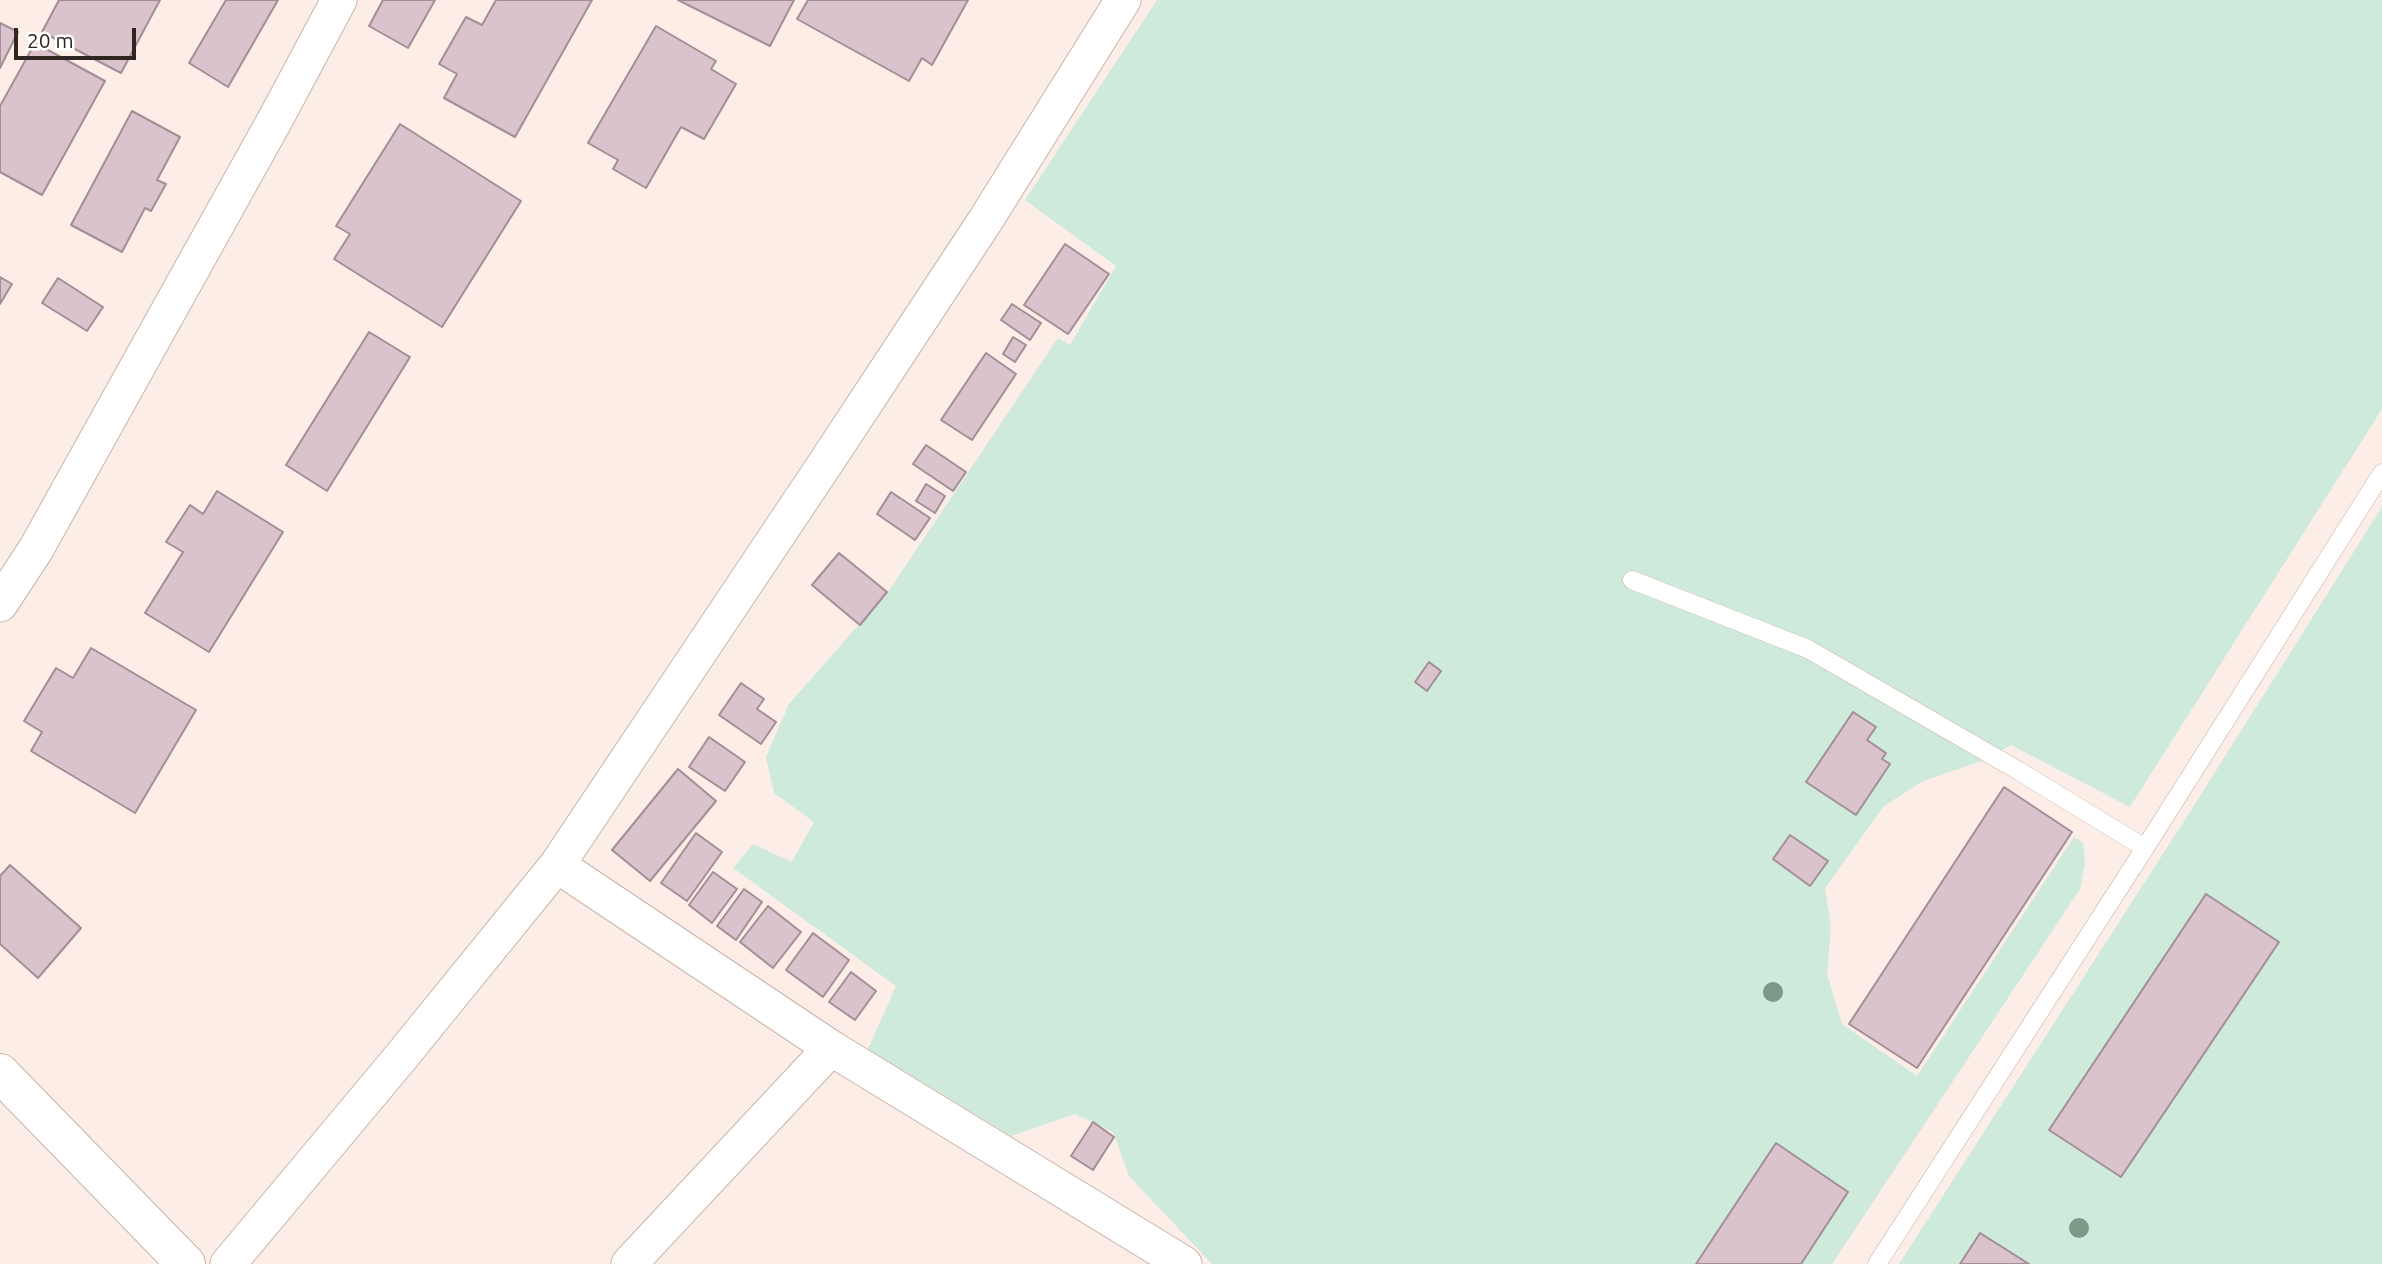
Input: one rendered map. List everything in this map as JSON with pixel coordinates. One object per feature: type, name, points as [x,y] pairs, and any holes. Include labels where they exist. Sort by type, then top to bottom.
[{"type":"street","points":[[0,604],[36,549],[339,0]]},
{"type":"street","points":[[228,1264],[401,1057],[556,865],[992,210],[1117,2]]},
{"type":"street","points":[[556,865],[831,1048],[1182,1263]]},
{"type":"street","points":[[629,1264],[831,1048]]},
{"type":"street","points":[[0,1073],[186,1264]]},
{"type":"lane","points":[[1877,1264],[2382,473]]},
{"type":"lane","points":[[1632,580],[1808,649],[2145,848]]},
{"type":"green space","points":[[1157,0],[2382,0],[2382,409],[2130,807],[2011,745],[1982,761],[1923,781],[1884,806],[1825,888],[1831,926],[1827,974],[1842,1024],[1917,1076],[2074,837],[2083,843],[2085,862],[2080,889],[1832,1264],[1212,1264],[1129,1176],[1113,1132],[1075,1114],[1011,1136],[868,1049],[896,986],[733,868],[753,844],[792,862],[814,822],[774,793],[766,757],[789,704],[890,589],[1058,338],[1070,345],[1116,266],[1025,200]]},
{"type":"green space","points":[[2382,507],[2382,1264],[1899,1264],[2195,804]]},
{"type":"building","points":[[59,0],[160,0],[121,73],[42,32]]},
{"type":"building","points":[[226,0],[278,0],[228,87],[189,63]]},
{"type":"building","points":[[383,0],[435,0],[408,48],[369,26]]},
{"type":"building","points":[[496,0],[592,0],[515,137],[444,98],[457,74],[439,64],[466,17],[482,25]]},
{"type":"building","points":[[678,0],[794,0],[770,46]]},
{"type":"building","points":[[808,0],[968,0],[932,65],[922,58],[909,81],[797,19]]},
{"type":"building","points":[[0,23],[18,32],[0,68]]},
{"type":"building","points":[[656,26],[716,61],[711,69],[736,84],[704,139],[681,127],[646,188],[613,169],[618,160],[588,143]]},
{"type":"building","points":[[35,43],[105,81],[42,195],[0,172],[0,106]]},
{"type":"building","points":[[132,111],[180,137],[157,180],[166,184],[151,211],[145,208],[122,252],[71,225]]},
{"type":"building","points":[[400,124],[521,201],[442,327],[334,259],[350,234],[336,226]]},
{"type":"building","points":[[1065,244],[1109,274],[1068,334],[1024,305]]},
{"type":"building","points":[[0,277],[12,284],[0,304]]},
{"type":"building","points":[[58,278],[103,307],[87,331],[42,303]]},
{"type":"building","points":[[1012,304],[1041,323],[1030,340],[1001,320]]},
{"type":"building","points":[[369,332],[410,357],[327,491],[286,465]]},
{"type":"building","points":[[1013,337],[1026,345],[1015,362],[1003,354]]},
{"type":"building","points":[[986,353],[1016,374],[972,440],[941,420]]},
{"type":"building","points":[[926,445],[966,472],[953,491],[913,464]]},
{"type":"building","points":[[926,484],[945,496],[935,513],[916,501]]},
{"type":"building","points":[[217,491],[283,532],[209,652],[145,613],[183,552],[166,542],[190,505],[203,514]]},
{"type":"building","points":[[891,492],[930,518],[915,540],[877,514]]},
{"type":"building","points":[[839,553],[887,592],[860,625],[812,585]]},
{"type":"building","points":[[91,648],[196,710],[135,813],[31,751],[42,732],[24,721],[56,668],[73,678]]},
{"type":"building","points":[[1429,662],[1441,671],[1427,691],[1415,682]]},
{"type":"building","points":[[741,683],[764,699],[757,709],[776,722],[761,744],[719,715]]},
{"type":"building","points":[[1853,712],[1876,727],[1867,740],[1886,753],[1882,759],[1890,764],[1856,815],[1806,782]]},
{"type":"building","points":[[709,737],[745,762],[725,791],[689,767]]},
{"type":"building","points":[[678,769],[716,801],[650,881],[612,850]]},
{"type":"building","points":[[2004,787],[2072,832],[1917,1068],[1849,1024]]},
{"type":"building","points":[[696,833],[722,852],[687,901],[661,883]]},
{"type":"building","points":[[1790,835],[1828,861],[1810,886],[1773,859]]},
{"type":"building","points":[[10,865],[81,928],[38,978],[0,944],[0,876]]},
{"type":"building","points":[[713,872],[737,889],[712,923],[689,905]]},
{"type":"building","points":[[744,889],[762,902],[736,940],[717,926]]},
{"type":"building","points":[[2206,894],[2279,942],[2121,1177],[2049,1130]]},
{"type":"building","points":[[768,906],[801,932],[773,968],[740,942]]},
{"type":"building","points":[[813,933],[849,960],[823,997],[786,970]]},
{"type":"building","points":[[851,972],[876,991],[855,1020],[829,1002]]},
{"type":"building","points":[[1093,1122],[1114,1137],[1093,1170],[1071,1156]]},
{"type":"building","points":[[1776,1143],[1848,1192],[1801,1264],[1696,1264]]},
{"type":"building","points":[[1980,1233],[2029,1264],[1960,1264]]}]
